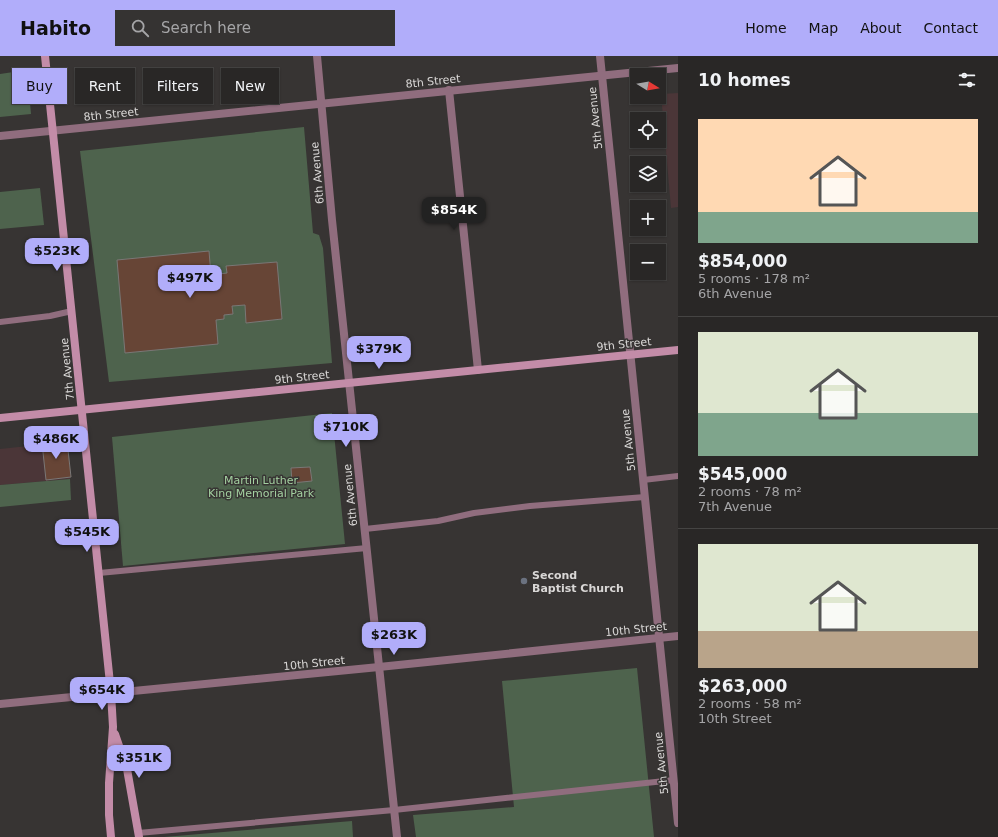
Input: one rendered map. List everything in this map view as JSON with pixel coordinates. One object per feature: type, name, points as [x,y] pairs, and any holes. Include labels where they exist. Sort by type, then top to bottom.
[{"type":"street","name":"7th Avenue","points":[[45,56],[111,693],[113,727],[109,784],[111,837]]},
{"type":"street","name":"6th Avenue","points":[[317,56],[397,837]]},
{"type":"street","name":"5th Avenue","points":[[600,56],[678,822]]},
{"type":"street","name":"8th Street","points":[[0,136],[678,68]]},
{"type":"street","points":[[449,90],[478,370]]},
{"type":"street","name":"9th Street","points":[[0,418],[678,350]]},
{"type":"street","name":"10th Street","points":[[0,704],[678,636]]},
{"type":"street","name":"7th Avenue","points":[[113,727],[126,769],[139,835]]},
{"type":"lane","points":[[0,322],[50,316],[72,311]]},
{"type":"lane","points":[[643,480],[678,476]]},
{"type":"lane","points":[[365,529],[438,521],[474,513],[530,506],[645,497]]},
{"type":"lane","points":[[99,573],[367,548]]},
{"type":"lane","points":[[139,835],[394,810],[674,780]]},
{"type":"shaded area","points":[[678,93],[678,207],[671,208],[666,148],[666,112],[663,112],[662,104],[666,104],[666,94]]},
{"type":"shaded area","points":[[66,442],[70,479],[0,485],[0,449]]},
{"type":"green space","points":[[12,72],[12,104],[30,104],[31,114],[0,117],[0,74]]},
{"type":"green space","points":[[304,127],[313,233],[319,235],[323,248],[332,363],[109,382],[80,151]]},
{"type":"green space","points":[[40,188],[44,225],[0,229],[0,192]]},
{"type":"green space","name":"Martin Luther King Memorial Park","points":[[332,413],[345,544],[123,566],[112,437]]},
{"type":"green space","points":[[70,479],[71,500],[0,507],[0,485]]},
{"type":"green space","points":[[637,668],[654,837],[416,837],[413,815],[514,807],[502,681]]},
{"type":"green space","points":[[352,821],[353,837],[164,837]]},
{"type":"building","points":[[209,251],[211,275],[227,273],[226,266],[277,262],[282,319],[246,323],[245,305],[232,306],[233,314],[224,315],[224,319],[216,320],[218,344],[125,353],[117,260]]},
{"type":"building","points":[[67,441],[71,477],[46,480],[42,443]]},
{"type":"building","points":[[310,467],[312,481],[292,483],[291,468]]},
{"type":"place","name":"Second Baptist Church","points":[[524,581]]}]
